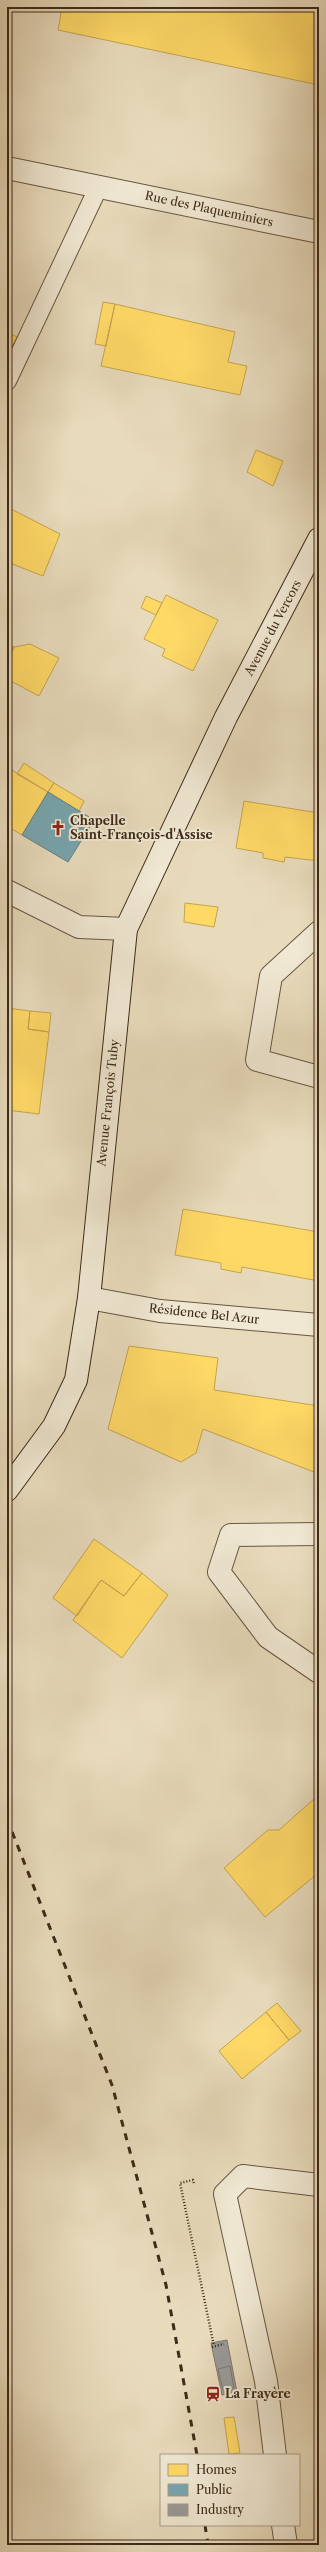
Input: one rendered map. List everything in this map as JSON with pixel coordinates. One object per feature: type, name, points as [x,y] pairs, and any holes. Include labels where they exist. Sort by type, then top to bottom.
[{"type":"street","name":"Rue des Plaqueminiers","points":[[7,168],[319,232]]},
{"type":"street","name":"Avenue du Vercors","points":[[226,717],[319,540]]},
{"type":"street","name":"Avenue François Tuby","points":[[7,1490],[54,1426],[76,1380],[89,1298],[126,929],[226,717]]},
{"type":"street","points":[[7,891],[79,927],[126,929]]},
{"type":"street","points":[[319,932],[271,976],[257,1060],[319,1077]]},
{"type":"street","name":"Résidence Bel Azur","points":[[89,1298],[160,1311],[319,1325]]},
{"type":"street","points":[[319,1534],[231,1535],[219,1572],[268,1637],[319,1672]]},
{"type":"street","points":[[275,2454],[266,2381],[225,2194],[243,2176],[319,2185]]},
{"type":"street","points":[[283,2526],[286,2545]]},
{"type":"lane","points":[[7,381],[99,186]]},
{"type":"path","points":[[195,2188],[193,2180],[180,2182],[214,2346],[212,2347]]},
{"type":"building: Homes","points":[[62,7],[291,7],[319,13],[319,85],[58,30]]},
{"type":"building: Homes","points":[[103,302],[115,304],[106,346],[95,344]]},
{"type":"building: Homes","points":[[115,304],[235,332],[228,362],[247,366],[240,395],[101,366]]},
{"type":"building: Homes","points":[[7,332],[17,337],[7,356]]},
{"type":"building: Homes","points":[[256,450],[283,461],[273,486],[247,472]]},
{"type":"building: Homes","points":[[7,507],[60,534],[43,576],[7,562]]},
{"type":"building: Homes","points":[[166,595],[218,620],[193,671],[162,656],[165,649],[144,639]]},
{"type":"building: Homes","points":[[146,596],[162,603],[156,615],[141,608]]},
{"type":"building: Homes","points":[[7,644],[14,647],[7,663]]},
{"type":"building: Homes","points":[[30,644],[59,658],[39,696],[7,679],[7,663],[14,647]]},
{"type":"building: Homes","points":[[24,763],[54,783],[48,792],[17,774]]},
{"type":"building: Homes","points":[[7,767],[48,792],[22,835],[7,826]]},
{"type":"building: Homes","points":[[54,783],[84,801],[79,811],[48,792]]},
{"type":"building: Homes","points":[[244,801],[319,813],[319,861],[285,857],[284,862],[263,858],[263,853],[236,848]]},
{"type":"building: Homes","points":[[185,903],[218,907],[214,927],[184,922]]},
{"type":"building: Homes","points":[[319,1006],[319,1047],[314,1047]]},
{"type":"building: Homes","points":[[7,1008],[30,1011],[28,1029],[49,1032],[39,1114],[7,1110]]},
{"type":"building: Homes","points":[[30,1011],[51,1013],[49,1032],[28,1029]]},
{"type":"building: Homes","points":[[183,1209],[319,1232],[319,1281],[242,1267],[241,1273],[221,1269],[221,1263],[175,1255]]},
{"type":"building: Homes","points":[[129,1346],[218,1358],[214,1390],[319,1406],[319,1474],[203,1429],[196,1453],[181,1462],[108,1429]]},
{"type":"building: Homes","points":[[94,1539],[142,1573],[124,1596],[101,1580],[77,1616],[53,1598]]},
{"type":"building: Homes","points":[[142,1573],[168,1595],[122,1658],[73,1620],[101,1580],[124,1596]]},
{"type":"building: Homes","points":[[314,1799],[319,1805],[319,1864],[314,1870],[317,1874],[265,1917],[224,1868],[268,1830],[279,1830]]},
{"type":"building: Homes","points":[[277,2003],[301,2031],[289,2040],[266,2012]]},
{"type":"building: Homes","points":[[266,2012],[289,2040],[242,2079],[219,2051]]},
{"type":"building: Homes","points":[[234,2417],[240,2453],[229,2454],[224,2418]]},
{"type":"building: Public","name":"Chapelle Saint-François-d'Assise","points":[[48,792],[94,820],[68,862],[22,835]]},
{"type":"building: Industry","points":[[227,2340],[237,2392],[222,2395],[211,2343]]},
{"type":"building: Industry","points":[[230,2366],[234,2388],[223,2390],[218,2369]]},
{"type":"railway","points":[[7,1819],[112,2085],[166,2285],[197,2454]]},
{"type":"railway","points":[[205,2526],[208,2545]]},
{"type":"place","name":"Chapelle Saint-François-d'Assise","points":[[58,828]]},
{"type":"place","name":"La Frayère","points":[[213,2394]]}]
